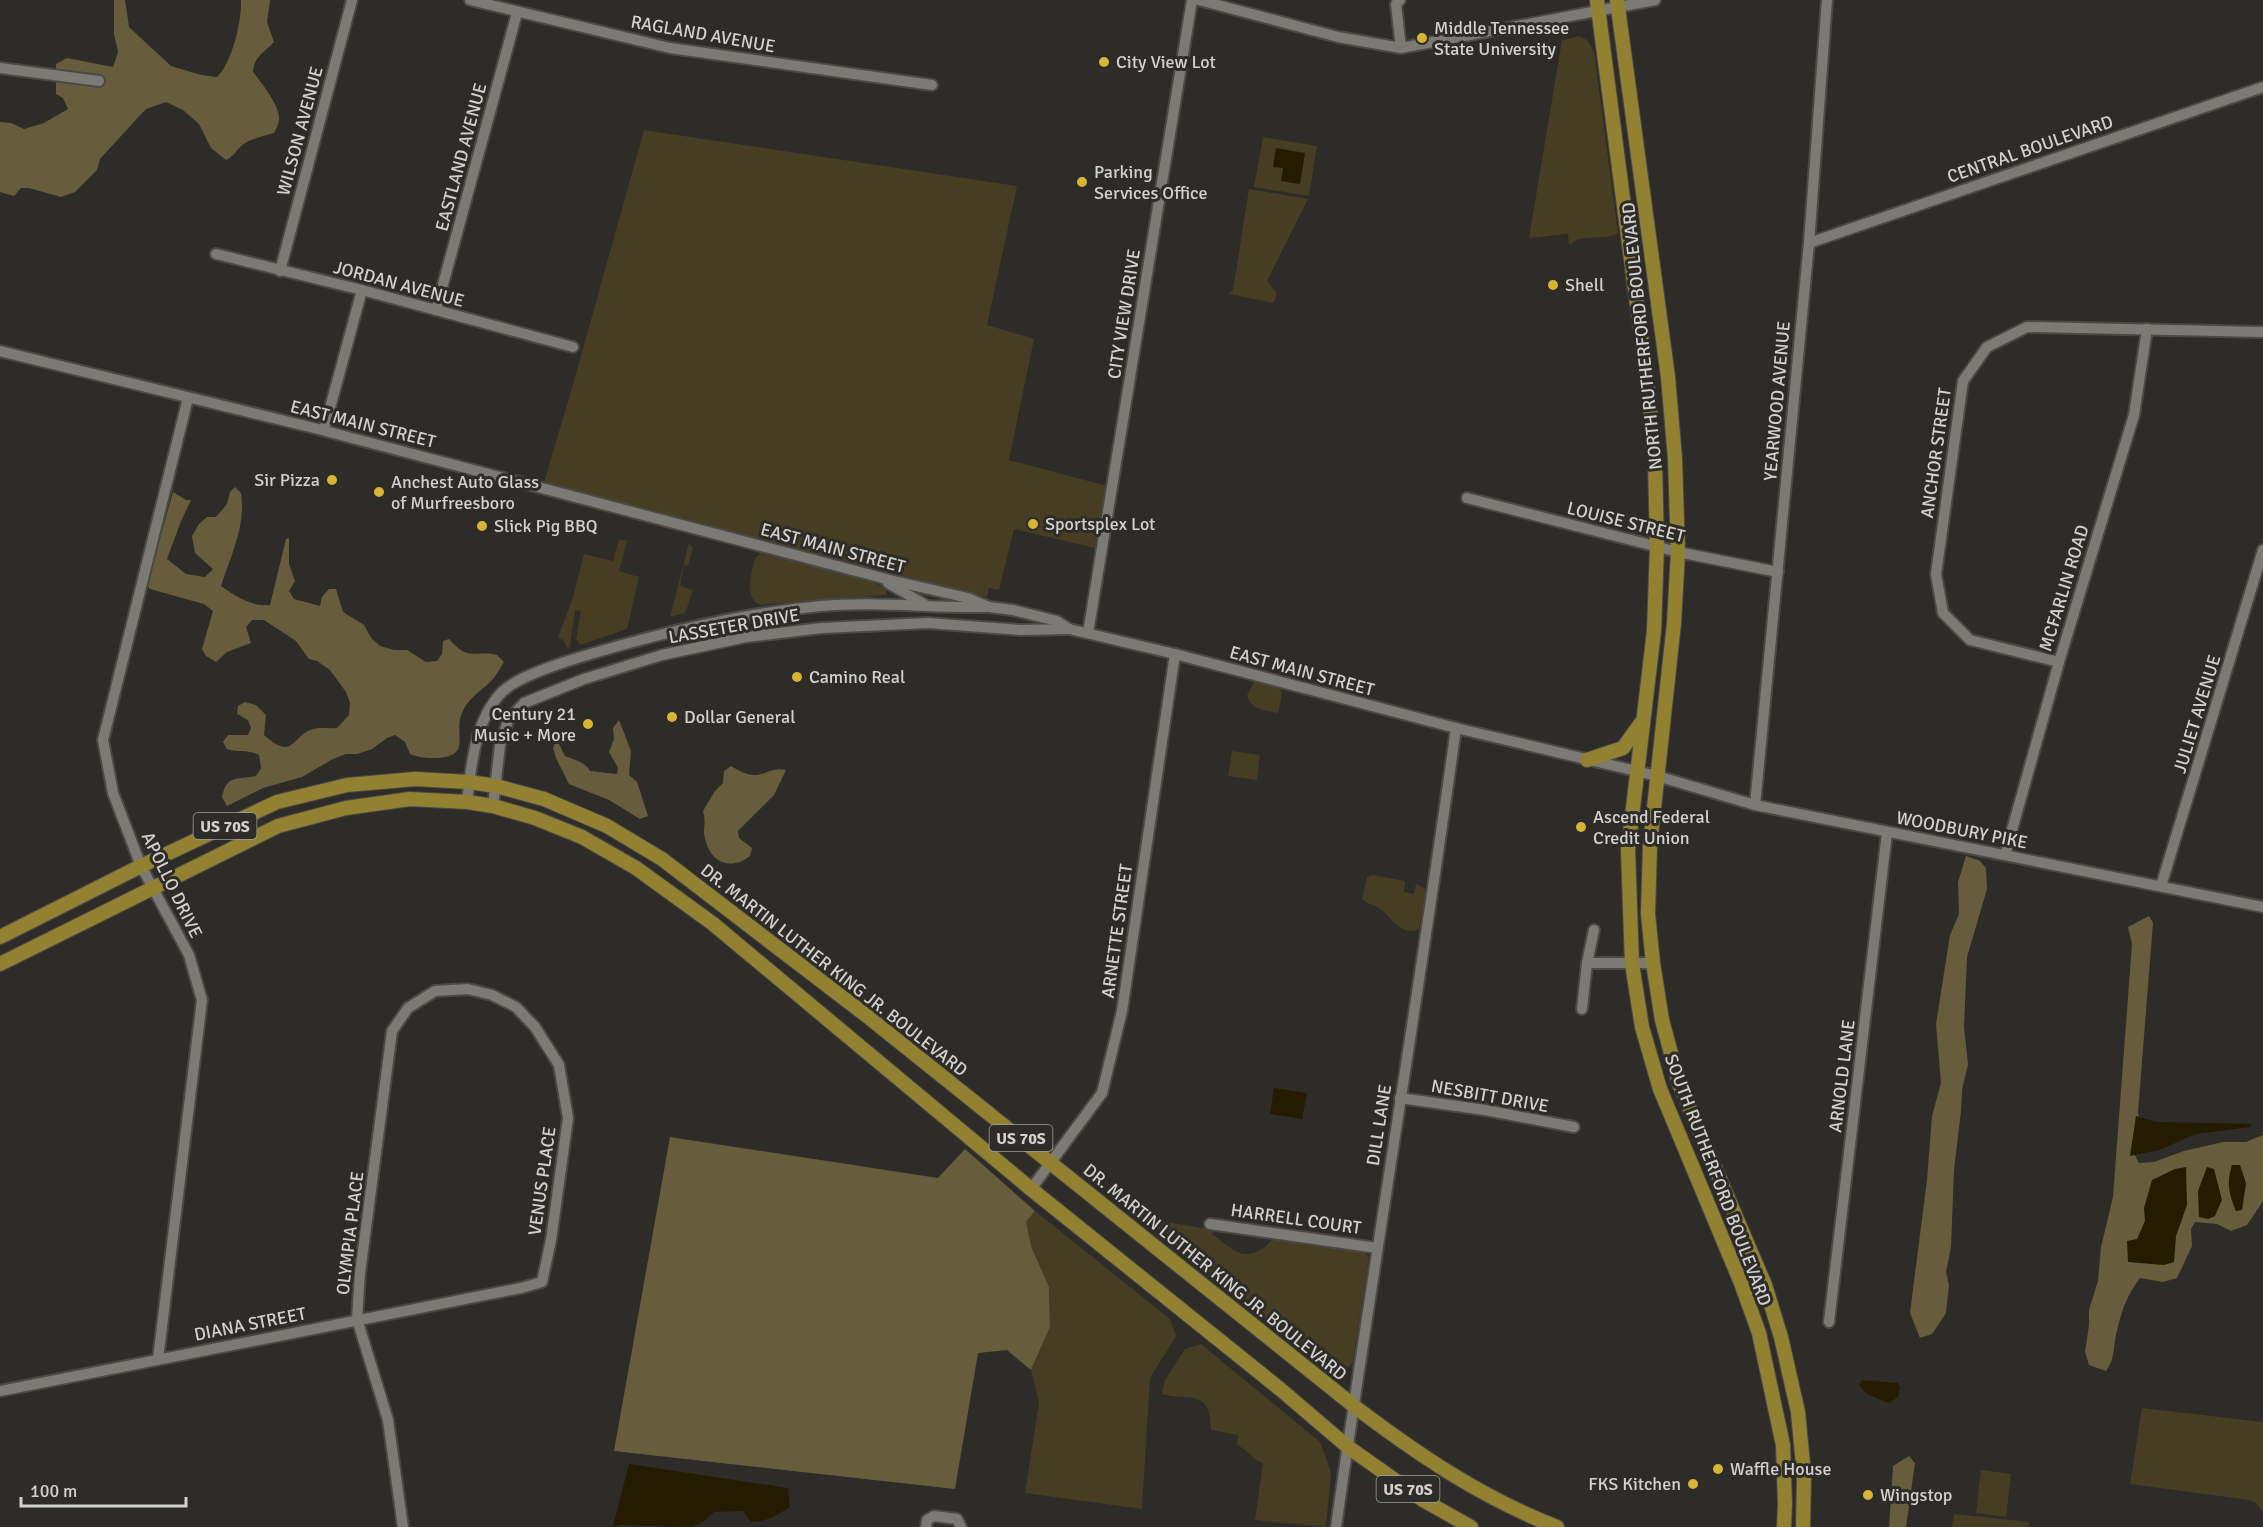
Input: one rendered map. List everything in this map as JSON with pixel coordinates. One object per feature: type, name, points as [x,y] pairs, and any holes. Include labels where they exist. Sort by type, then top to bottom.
[{"type":"main road","name":"NORTH RUTHERFORD BOULEVARD","points":[[1618,4],[1668,377],[1675,459],[1678,552],[1674,624],[1657,777]]},
{"type":"main road","name":"NORTH RUTHERFORD BOULEVARD","points":[[1598,6],[1648,389],[1655,462],[1657,547],[1654,631],[1637,772]]},
{"type":"main road","points":[[1587,760],[1623,748],[1644,719]]},
{"type":"main road","name":"SOUTH RUTHERFORD BOULEVARD","points":[[1637,772],[1628,850],[1632,964],[1642,1027],[1660,1089],[1742,1282],[1759,1333],[1783,1445],[1784,1527]]},
{"type":"main road","name":"SOUTH RUTHERFORD BOULEVARD","points":[[1657,777],[1650,845],[1648,914],[1662,1020],[1679,1083],[1765,1286],[1781,1337],[1798,1413],[1804,1475],[1803,1527]]},
{"type":"main road","name":"DR. MARTIN LUTHER KING JR. BOULEVARD","points":[[0,937],[141,866],[278,802],[347,785],[415,778],[496,786],[544,799],[607,826],[662,859],[867,1016],[1408,1447],[1471,1486],[1529,1516],[1557,1527]]},
{"type":"main road","name":"US 70S","points":[[0,964],[278,826],[346,808],[410,799],[467,802],[493,806],[535,818],[582,837],[636,868],[712,923],[1031,1190],[1280,1389],[1348,1447],[1423,1500],[1472,1527]]},
{"type":"street","name":"WILSON AVENUE","points":[[280,271],[352,0]]},
{"type":"street","name":"RAGLAND AVENUE","points":[[470,0],[670,48],[932,85]]},
{"type":"street","name":"CITY VIEW DRIVE","points":[[1088,633],[1192,0]]},
{"type":"street","points":[[1199,0],[1338,37],[1401,48],[1598,6],[1655,0]]},
{"type":"street","points":[[1400,0],[1396,4],[1401,48]]},
{"type":"street","name":"YEARWOOD AVENUE","points":[[1755,805],[1809,243],[1827,0]]},
{"type":"street","name":"EASTLAND AVENUE","points":[[436,310],[517,13]]},
{"type":"street","points":[[0,68],[99,81]]},
{"type":"street","name":"CENTRAL BOULEVARD","points":[[1809,243],[2263,87]]},
{"type":"street","name":"JORDAN AVENUE","points":[[216,254],[362,290],[573,347]]},
{"type":"street","points":[[324,430],[362,290]]},
{"type":"street","name":"ANCHOR STREET","points":[[2059,662],[1970,640],[1943,613],[1936,574],[1963,381],[1987,346],[2027,327],[2263,332]]},
{"type":"street","name":"MCFARLIN ROAD","points":[[2006,855],[2059,662],[2133,415],[2148,329]]},
{"type":"street","name":"EAST MAIN STREET","points":[[0,351],[324,430],[879,577],[968,597],[989,607],[1013,610],[1057,621],[1069,629],[1657,777]]},
{"type":"street","name":"APOLLO DRIVE","points":[[158,1359],[202,1000],[189,955],[141,866],[113,793],[104,740],[188,398]]},
{"type":"street","name":"LOUISE STREET","points":[[1467,498],[1678,552],[1778,572]]},
{"type":"street","name":"JULIET AVENUE","points":[[2161,886],[2263,550]]},
{"type":"street","points":[[879,577],[927,605],[928,623]]},
{"type":"street","name":"LASSETER DRIVE","points":[[467,802],[477,741],[486,712],[503,691],[523,678],[576,658],[643,638],[739,617],[822,606],[989,607]]},
{"type":"street","name":"LASSETER DRIVE","points":[[493,806],[500,745],[508,721],[524,703],[555,689],[655,657],[746,637],[822,628],[928,623],[1020,630],[1069,629]]},
{"type":"street","name":"ARNETTE STREET","points":[[1031,1190],[1101,1093],[1121,1016],[1175,654]]},
{"type":"street","name":"DILL LANE","points":[[1336,1527],[1456,728]]},
{"type":"street","name":"WOODBURY PIKE","points":[[1657,777],[1755,805],[2263,907]]},
{"type":"street","name":"ARNOLD LANE","points":[[1829,1322],[1887,833]]},
{"type":"street","points":[[1582,1009],[1587,963],[1594,930]]},
{"type":"street","points":[[1587,963],[1653,963]]},
{"type":"street","name":"VENUS PLACE","points":[[468,989],[492,995],[516,1007],[535,1027],[559,1065],[568,1118],[551,1240],[542,1282]]},
{"type":"street","name":"OLYMPIA PLACE","points":[[403,1527],[388,1420],[357,1319],[360,1273],[392,1031],[408,1008],[435,992],[468,989]]},
{"type":"street","name":"NESBITT DRIVE","points":[[1400,1098],[1485,1110],[1574,1127]]},
{"type":"street","name":"HARRELL COURT","points":[[1210,1224],[1377,1248]]},
{"type":"street","name":"DIANA STREET","points":[[0,1392],[542,1282]]},
{"type":"street","points":[[926,1527],[927,1520],[934,1516],[957,1519],[961,1527]]},
{"type":"shaded area","points":[[114,0],[125,0],[129,27],[171,66],[217,77],[227,62],[235,41],[241,0],[270,0],[267,22],[274,42],[258,58],[253,72],[276,108],[279,121],[274,133],[244,144],[226,160],[211,148],[199,124],[183,110],[166,102],[146,109],[100,159],[97,170],[75,192],[61,197],[29,188],[21,188],[14,196],[0,192],[0,122],[11,123],[24,129],[44,123],[68,109],[63,98],[56,94],[56,64],[67,58],[113,67],[118,52],[114,34]]},
{"type":"shaded area","points":[[1579,36],[1587,40],[1594,52],[1618,233],[1607,237],[1582,238],[1569,244],[1568,234],[1529,238],[1562,40]]},
{"type":"shaded area","points":[[644,130],[1017,186],[987,325],[1034,339],[1009,460],[1107,486],[1095,548],[1014,529],[999,590],[989,588],[987,597],[544,482]]},
{"type":"shaded area","points":[[1263,137],[1317,146],[1309,196],[1254,187]]},
{"type":"shaded area","points":[[1276,148],[1305,153],[1300,184],[1281,181],[1283,168],[1273,167]]},
{"type":"shaded area","points":[[1249,189],[1308,199],[1267,281],[1277,293],[1274,303],[1229,294],[1233,290]]},
{"type":"shaded area","points":[[235,487],[241,493],[240,529],[221,586],[250,603],[270,605],[286,539],[289,538],[289,564],[295,581],[289,591],[294,599],[320,606],[322,597],[329,589],[336,589],[343,612],[364,625],[372,639],[380,646],[394,650],[407,650],[426,662],[437,661],[442,654],[443,641],[449,639],[467,653],[497,655],[504,662],[493,679],[465,707],[459,726],[460,741],[456,752],[437,758],[417,756],[410,754],[405,742],[395,735],[372,749],[333,759],[302,777],[263,788],[227,806],[222,797],[230,781],[256,776],[261,768],[259,755],[227,749],[223,742],[228,735],[248,735],[251,728],[248,720],[237,714],[238,706],[245,702],[256,705],[266,715],[264,735],[274,743],[287,747],[313,729],[337,728],[349,715],[350,703],[346,692],[330,670],[317,661],[309,659],[296,641],[264,620],[252,620],[246,627],[251,643],[227,652],[216,662],[206,656],[202,649],[213,611],[204,604],[150,589],[147,585],[173,492],[186,500],[191,500],[167,559],[186,574],[205,577],[213,569],[195,553],[192,536],[199,524],[207,517],[216,517],[227,504],[230,492]]},
{"type":"shaded area","points":[[619,539],[627,541],[619,571],[639,577],[627,629],[580,645],[576,639],[581,611],[575,610],[570,647],[567,648],[563,640],[558,638],[573,597],[584,554],[613,561]]},
{"type":"shaded area","points":[[689,543],[693,548],[688,566],[684,565],[680,586],[693,590],[685,613],[670,617]]},
{"type":"shaded area","points":[[761,553],[872,582],[886,588],[886,595],[760,605],[752,596],[750,584],[755,558]]},
{"type":"shaded area","points":[[1255,681],[1280,688],[1282,695],[1278,713],[1259,708],[1249,700],[1247,695]]},
{"type":"shaded area","points":[[619,720],[631,751],[629,775],[637,782],[648,816],[640,819],[609,800],[569,784],[553,748],[555,742],[558,742],[565,756],[583,763],[590,771],[617,774],[618,768],[609,752],[614,739],[613,728]]},
{"type":"shaded area","points":[[1232,751],[1260,755],[1257,780],[1228,776]]},
{"type":"shaded area","points":[[731,766],[753,775],[777,769],[786,770],[774,795],[738,831],[739,838],[752,848],[750,856],[736,863],[716,859],[704,835],[703,811],[715,791],[723,783],[724,771]]},
{"type":"shaded area","points":[[1966,856],[1980,861],[1986,868],[1987,889],[1967,957],[1964,1027],[1968,1064],[1962,1090],[1954,1170],[1951,1247],[1946,1272],[1949,1285],[1946,1313],[1932,1334],[1920,1338],[1910,1313],[1927,1180],[1932,1116],[1941,1083],[1936,1024],[1950,935],[1959,914],[1958,882]]},
{"type":"shaded area","points":[[1373,875],[1405,881],[1404,892],[1414,894],[1416,884],[1424,888],[1426,892],[1419,929],[1412,931],[1401,928],[1379,908],[1362,899],[1367,877]]},
{"type":"shaded area","points":[[2149,916],[2153,923],[2138,1112],[2140,1125],[2133,1152],[2139,1163],[2154,1162],[2184,1151],[2223,1142],[2246,1142],[2263,1135],[2263,1201],[2247,1225],[2231,1231],[2217,1224],[2195,1222],[2191,1229],[2192,1246],[2177,1278],[2163,1282],[2140,1278],[2125,1305],[2112,1358],[2106,1371],[2089,1365],[2085,1352],[2089,1310],[2098,1281],[2101,1247],[2113,1197],[2132,944],[2128,927]]},
{"type":"shaded area","points":[[1274,1088],[1307,1093],[1302,1119],[1270,1114]]},
{"type":"shaded area","points":[[2136,1116],[2156,1122],[2252,1124],[2250,1127],[2196,1134],[2159,1150],[2130,1156]]},
{"type":"shaded area","points":[[670,1137],[938,1178],[965,1149],[1035,1211],[1026,1222],[1031,1246],[1049,1287],[1050,1327],[1031,1370],[1007,1350],[978,1353],[955,1489],[614,1451]]},
{"type":"shaded area","points":[[2232,1165],[2240,1165],[2246,1183],[2242,1210],[2236,1211],[2229,1188]]},
{"type":"shaded area","points":[[2186,1167],[2187,1205],[2176,1236],[2174,1262],[2164,1265],[2128,1262],[2127,1241],[2137,1239],[2145,1221],[2144,1208],[2152,1180],[2175,1169]]},
{"type":"shaded area","points":[[2207,1167],[2214,1169],[2222,1200],[2215,1216],[2208,1219],[2199,1217],[2198,1191]]},
{"type":"shaded area","points":[[1035,1211],[1170,1319],[1176,1336],[1150,1378],[1142,1509],[1025,1493],[1039,1402],[1031,1370],[1050,1327],[1049,1287],[1031,1246],[1025,1222]]},
{"type":"shaded area","points":[[1143,1218],[1214,1230],[1212,1234],[1233,1249],[1245,1254],[1259,1251],[1273,1238],[1360,1249],[1369,1257],[1353,1361],[1349,1367],[1325,1367]]},
{"type":"shaded area","points":[[1201,1344],[1320,1442],[1331,1472],[1326,1527],[1255,1520],[1263,1463],[1237,1445],[1238,1435],[1211,1430],[1210,1416],[1203,1402],[1162,1394],[1165,1380],[1185,1349]]},
{"type":"shaded area","points":[[1862,1380],[1898,1383],[1900,1388],[1898,1397],[1889,1403],[1867,1394],[1859,1385]]},
{"type":"shaded area","points":[[2142,1408],[2263,1422],[2263,1512],[2255,1502],[2249,1500],[2130,1484]]},
{"type":"shaded area","points":[[1909,1456],[1915,1463],[1906,1527],[1889,1527],[1893,1466]]},
{"type":"shaded area","points":[[629,1464],[788,1488],[790,1507],[772,1518],[757,1522],[751,1522],[743,1511],[714,1512],[703,1522],[691,1527],[620,1525],[613,1527]]},
{"type":"shaded area","points":[[1981,1470],[2011,1474],[2006,1517],[1976,1513]]},
{"type":"shaded area","points":[[1954,1514],[2029,1522],[2028,1527],[1952,1527]]},
{"type":"place","name":"Middle Tennessee State University","points":[[1422,38]]},
{"type":"place","name":"City View Lot","points":[[1104,62]]},
{"type":"place","name":"Parking Services Office","points":[[1082,182]]},
{"type":"place","name":"Shell","points":[[1553,285]]},
{"type":"place","name":"Sir Pizza","points":[[332,480]]},
{"type":"place","name":"Anchest Auto Glass of Murfreesboro","points":[[379,492]]},
{"type":"place","name":"Sportsplex Lot","points":[[1033,524]]},
{"type":"place","name":"Slick Pig BBQ","points":[[482,526]]},
{"type":"place","name":"Camino Real","points":[[797,677]]},
{"type":"place","name":"Dollar General","points":[[672,717]]},
{"type":"place","name":"Century 21 Music + More","points":[[588,724]]},
{"type":"place","name":"Ascend Federal Credit Union","points":[[1581,827]]},
{"type":"place","name":"Waffle House","points":[[1718,1469]]},
{"type":"place","name":"FKS Kitchen","points":[[1693,1484]]},
{"type":"place","name":"Wingstop","points":[[1868,1495]]}]
